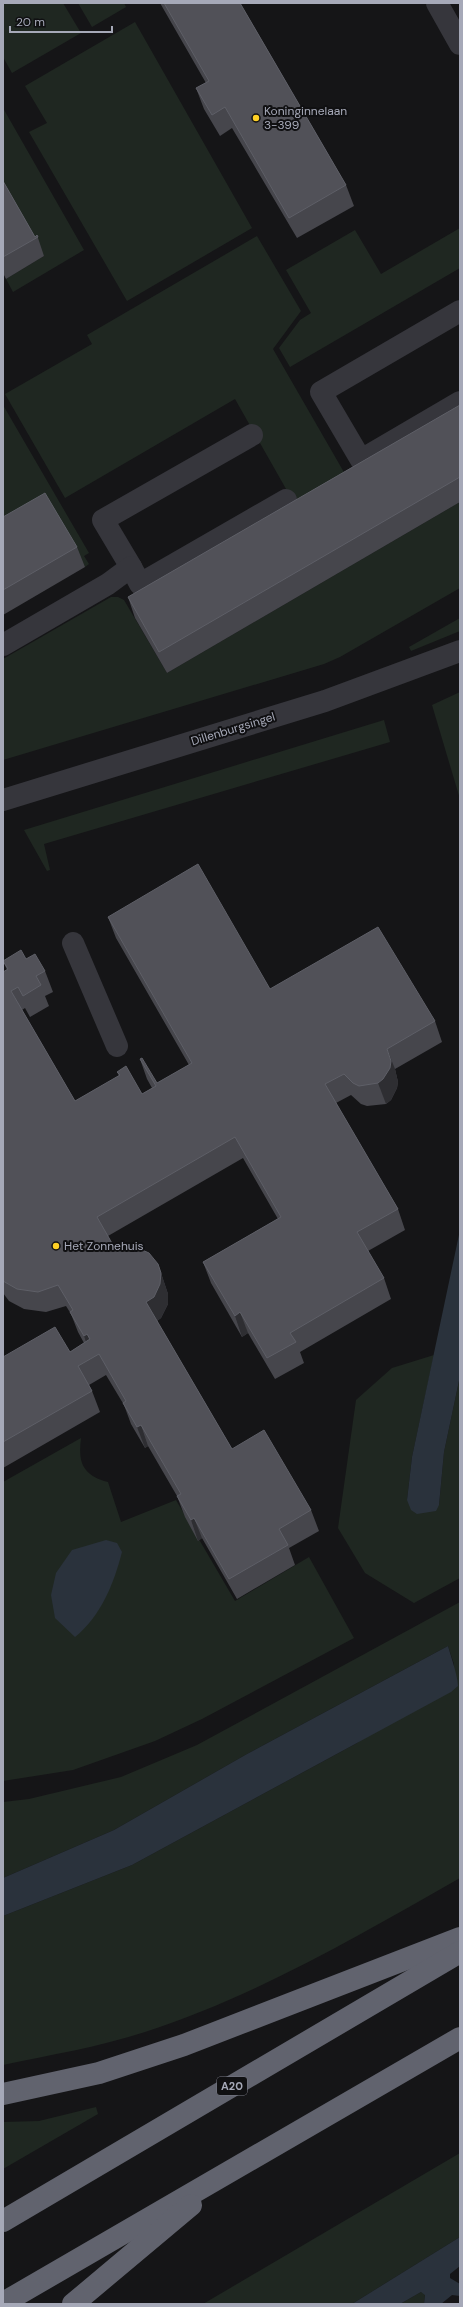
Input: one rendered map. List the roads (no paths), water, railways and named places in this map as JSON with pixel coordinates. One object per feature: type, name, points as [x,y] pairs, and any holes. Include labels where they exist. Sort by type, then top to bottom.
[{"type":"highway","points":[[3,2094],[99,2073],[184,2045],[460,1938]]},
{"type":"highway","name":"A20","points":[[3,2220],[460,1952]]},
{"type":"highway","points":[[3,2303],[460,2038]]},
{"type":"highway","points":[[73,2304],[238,2166]]},
{"type":"street","points":[[436,3],[460,44]]},
{"type":"street","points":[[460,311],[321,392],[361,460],[460,402]]},
{"type":"street","points":[[252,435],[103,520],[140,584],[286,500]]},
{"type":"street","points":[[3,645],[108,584],[131,567]]},
{"type":"street","name":"Dillenburgsingel","points":[[3,800],[325,701],[460,650]]},
{"type":"street","points":[[73,943],[117,1046]]},
{"type":"place","name":"Koninginnelaan 3-399","points":[[256,118]]},
{"type":"place","name":"Het Zonnehuis","points":[[56,1246]]}]
